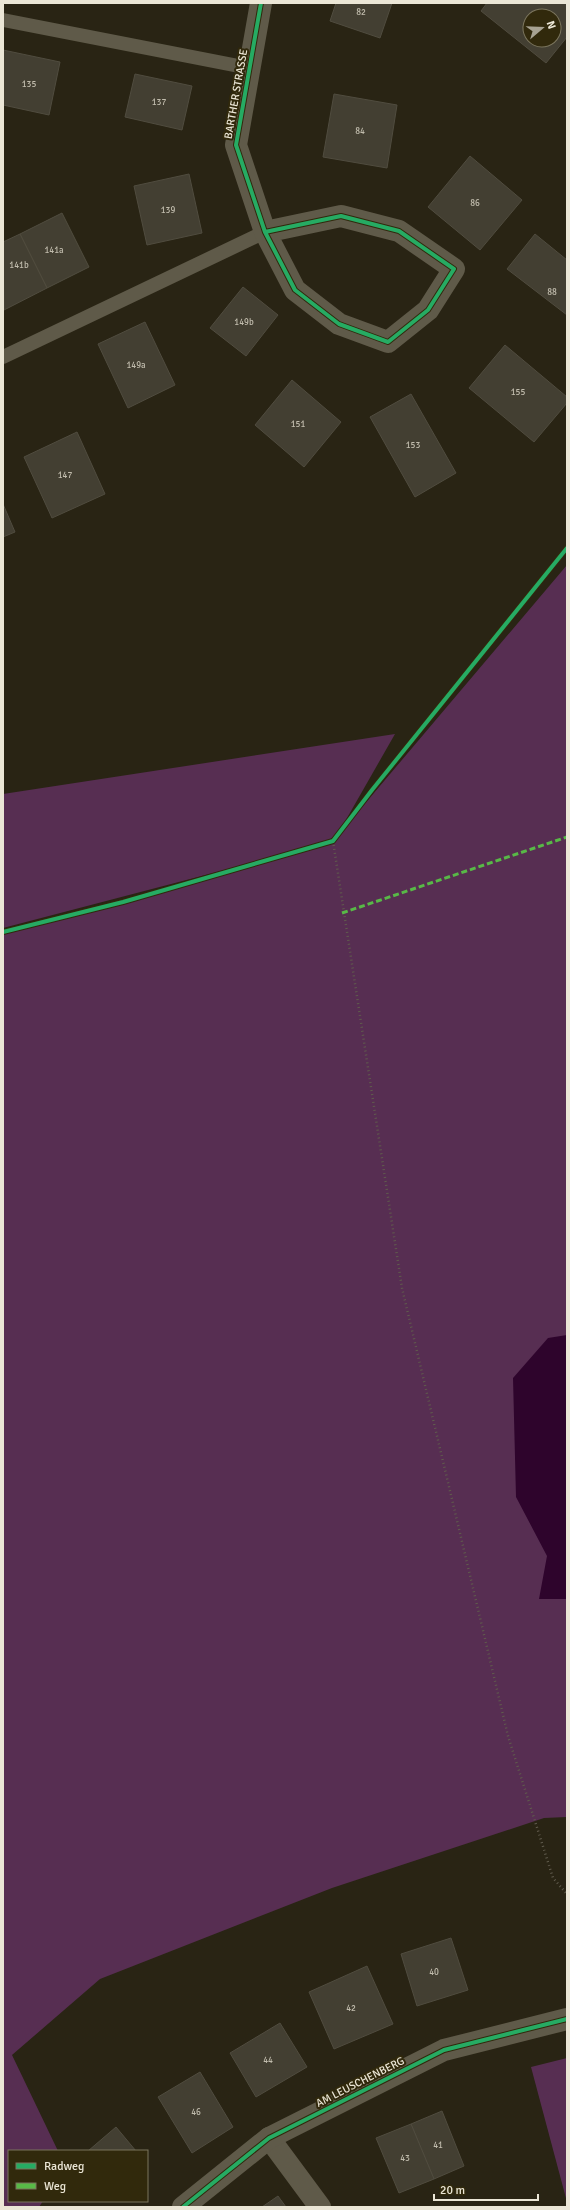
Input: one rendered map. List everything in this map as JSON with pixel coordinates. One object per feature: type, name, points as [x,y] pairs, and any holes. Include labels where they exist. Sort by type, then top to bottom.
[{"type":"street","name":"BARTHER STRASSE","points":[[261,3],[236,145],[265,232],[295,290],[339,324],[388,342],[428,310],[454,269],[399,231],[341,216],[265,232]]},
{"type":"street","name":"AM LEUSCHENBERG","points":[[183,2207],[269,2138],[444,2050],[567,2019]]},
{"type":"street","points":[[269,2138],[320,2207]]},
{"type":"lane","name":"BARTHER STRASSE","points":[[3,20],[249,68]]},
{"type":"lane","name":"BARTHER STRASSE","points":[[3,357],[265,232]]},
{"type":"path","points":[[333,841],[402,1288],[508,1736],[553,1878],[567,1894]]},
{"type":"shaded area","points":[[567,565],[567,1817],[544,1818],[332,1888],[100,1979],[12,2055],[58,2150],[8,2150],[8,2202],[42,2202],[39,2207],[3,2207],[3,932],[123,902],[308,848],[3,928],[3,794],[395,734],[335,839]]},
{"type":"shaded area","points":[[567,1335],[567,1599],[539,1599],[547,1556],[516,1497],[513,1378],[548,1338]]},
{"type":"shaded area","points":[[567,2058],[567,2202],[531,2067]]},
{"type":"building","points":[[336,3],[392,3],[380,38],[330,21]]},
{"type":"building","points":[[487,3],[567,3],[567,37],[562,43],[562,8],[522,8],[522,44],[481,11]]},
{"type":"building","points":[[527,48],[558,48],[546,63]]},
{"type":"building","points":[[3,50],[60,62],[49,115],[3,105]]},
{"type":"building","points":[[135,74],[192,86],[182,130],[125,117]]},
{"type":"building","points":[[334,94],[397,105],[387,168],[323,157]]},
{"type":"building","points":[[470,156],[522,200],[480,250],[428,207]]},
{"type":"building","points":[[189,174],[202,233],[147,245],[134,186]]},
{"type":"building","points":[[62,213],[89,267],[47,288],[20,234]]},
{"type":"building","points":[[20,234],[47,288],[4,310],[3,242]]},
{"type":"building","points":[[535,234],[567,260],[567,315],[507,269]]},
{"type":"building","points":[[243,287],[278,315],[246,356],[210,328]]},
{"type":"building","points":[[145,322],[175,385],[128,408],[98,344]]},
{"type":"building","points":[[505,345],[567,397],[567,403],[534,442],[469,388]]},
{"type":"building","points":[[292,380],[341,422],[304,467],[255,425]]},
{"type":"building","points":[[411,394],[456,473],[415,497],[370,417]]},
{"type":"building","points":[[77,432],[105,494],[52,518],[24,457]]},
{"type":"building","points":[[3,504],[15,532],[3,537]]},
{"type":"building","points":[[451,1938],[468,1990],[417,2006],[401,1954]]},
{"type":"building","points":[[367,1966],[393,2024],[334,2049],[309,1992]]},
{"type":"building","points":[[280,2023],[307,2067],[256,2097],[230,2053]]},
{"type":"building","points":[[200,2072],[233,2127],[192,2153],[158,2097]]},
{"type":"building","points":[[442,2111],[464,2166],[434,2179],[411,2124]]},
{"type":"building","points":[[411,2124],[434,2179],[399,2193],[376,2138]]},
{"type":"building","points":[[116,2127],[135,2150],[89,2150]]},
{"type":"building","points":[[278,2196],[286,2207],[262,2207]]},
{"type":"marked path","points":[[342,913],[567,837]]},
{"type":"cycle path","points":[[261,3],[236,145],[265,232],[295,290],[339,324],[388,342],[428,310],[454,269],[399,231],[341,216],[265,232]]},
{"type":"cycle path","points":[[3,932],[123,902],[333,841],[372,790],[567,548]]},
{"type":"cycle path","points":[[183,2207],[269,2138],[444,2050],[567,2019]]}]
